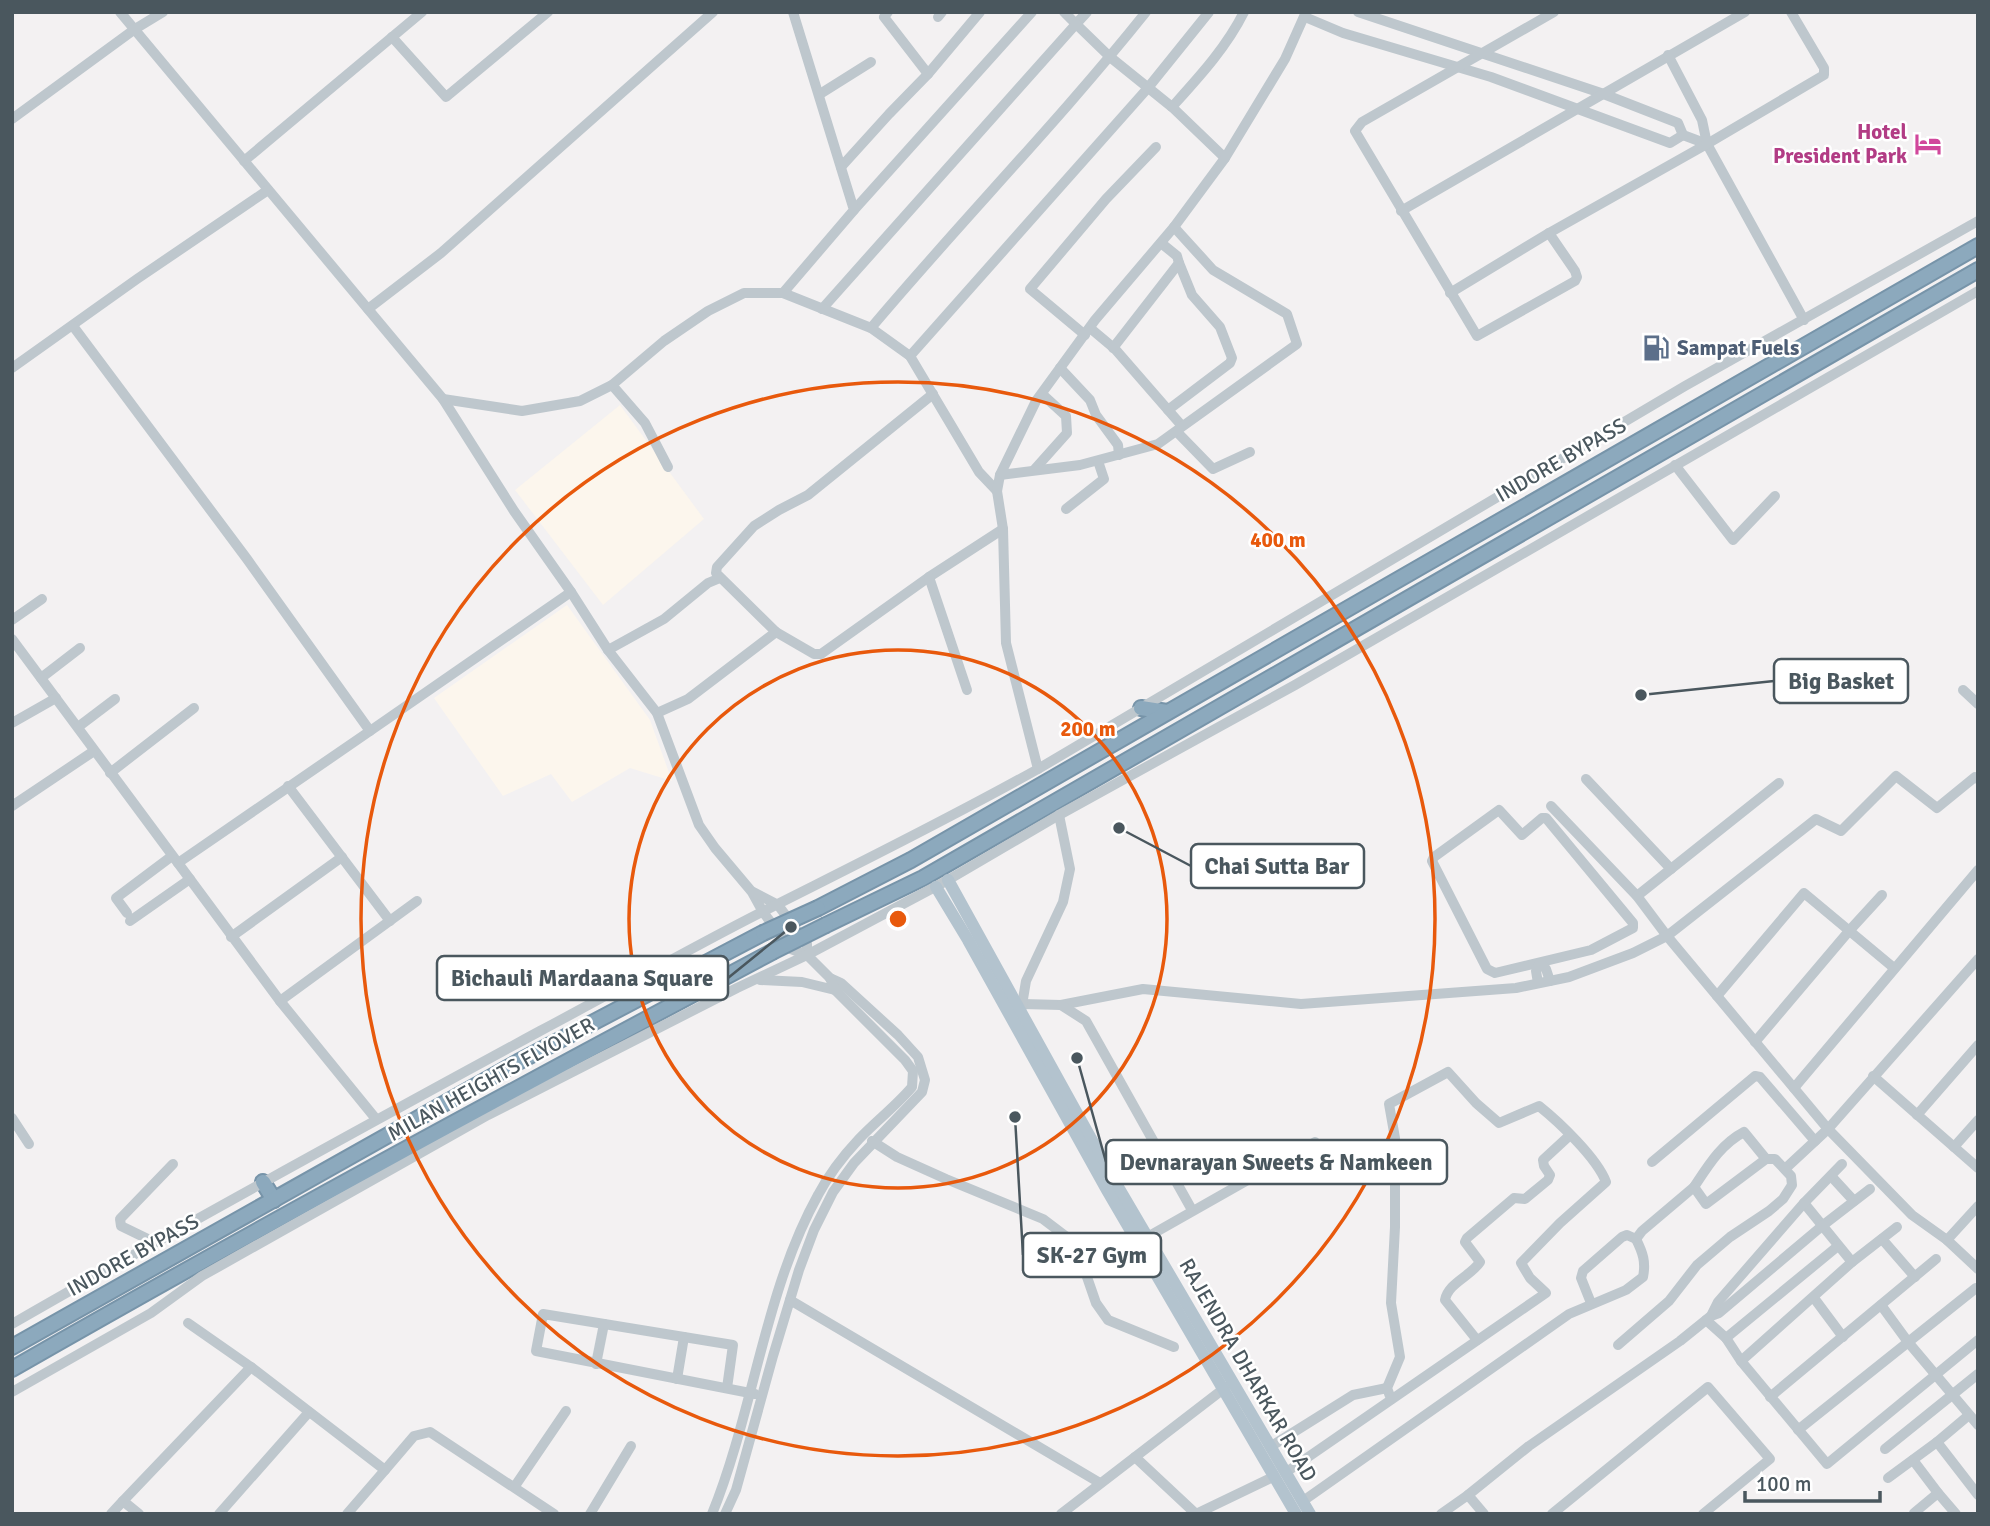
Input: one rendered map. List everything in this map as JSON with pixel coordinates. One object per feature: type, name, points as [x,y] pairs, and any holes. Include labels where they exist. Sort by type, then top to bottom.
[{"type":"highway","name":"INDORE BYPASS","points":[[1167,712],[1978,246]]},
{"type":"highway","name":"INDORE BYPASS","points":[[1216,709],[1978,270]]},
{"type":"highway","points":[[1141,708],[1167,712]]},
{"type":"highway","name":"MILAN HEIGHTS FLYOVER","points":[[156,1286],[215,1262],[297,1209],[586,1050],[783,947],[923,878],[1216,709]]},
{"type":"highway","name":"MILAN HEIGHTS FLYOVER","points":[[274,1200],[518,1062],[763,933],[911,860],[1167,712]]},
{"type":"highway","points":[[1170,735],[1178,749]]},
{"type":"highway","points":[[263,1182],[274,1200]]},
{"type":"highway","name":"INDORE BYPASS","points":[[12,1347],[274,1200]]},
{"type":"highway","name":"INDORE BYPASS","points":[[12,1369],[156,1286]]},
{"type":"main road","name":"RAJENDRA DHARKAR ROAD","points":[[948,880],[1142,1239],[1279,1475],[1303,1501],[1310,1514]]},
{"type":"main road","name":"RAJENDRA DHARKAR ROAD","points":[[936,887],[1019,1012]]},
{"type":"main road","name":"RAJENDRA DHARKAR ROAD","points":[[1227,1386],[1270,1447],[1296,1514]]},
{"type":"street","points":[[120,12],[443,399],[514,511],[608,650],[657,713],[699,825],[752,892],[763,912],[791,949],[807,955],[830,978],[841,983],[918,1057],[925,1080],[922,1092],[872,1141],[833,1192],[810,1240],[785,1316],[736,1490],[725,1514]]},
{"type":"street","points":[[12,118],[135,29],[163,12]]},
{"type":"street","points":[[244,161],[422,12]]},
{"type":"street","points":[[392,37],[446,97],[548,12]]},
{"type":"street","points":[[368,309],[441,253],[713,12]]},
{"type":"street","points":[[793,12],[854,210]]},
{"type":"street","points":[[841,167],[928,74],[980,12]]},
{"type":"street","points":[[783,293],[1032,12]]},
{"type":"street","points":[[1064,12],[1110,57],[1172,107],[1225,158]]},
{"type":"street","points":[[822,309],[1087,12]]},
{"type":"street","points":[[872,328],[937,249],[1110,57],[1146,12]]},
{"type":"street","points":[[910,356],[1147,89],[1209,12]]},
{"type":"street","points":[[1172,107],[1219,53],[1244,12]]},
{"type":"street","points":[[1549,233],[1577,277],[1571,284],[1477,336],[1355,131],[1362,122],[1553,12]]},
{"type":"street","points":[[1401,211],[1745,12]]},
{"type":"street","points":[[1450,293],[1824,75],[1824,68],[1791,12]]},
{"type":"street","points":[[1362,13],[1601,93],[1678,122],[1683,135],[1707,144]]},
{"type":"street","points":[[884,14],[928,74]]},
{"type":"street","points":[[1038,769],[1006,643],[1003,530],[997,491],[1000,475],[1041,394],[1087,332],[1174,227],[1225,158],[1285,59],[1306,15],[1343,33],[1460,67],[1670,143],[1683,135]]},
{"type":"street","points":[[1668,55],[1702,120],[1707,144],[1804,320]]},
{"type":"street","points":[[820,94],[871,62]]},
{"type":"street","points":[[1156,147],[1106,199],[1030,289],[1113,348],[1168,410],[1179,429],[1213,469],[1250,452]]},
{"type":"street","points":[[12,368],[268,190]]},
{"type":"street","points":[[12,1324],[376,1119],[763,912],[948,819],[1038,769],[1685,386],[1978,221]]},
{"type":"street","points":[[1000,475],[1080,465],[1158,444],[1297,344],[1287,314],[1213,270],[1174,227]]},
{"type":"street","points":[[1161,243],[1177,257],[1192,295],[1220,327],[1232,358],[1230,363],[1168,410]]},
{"type":"street","points":[[1113,348],[1179,263]]},
{"type":"street","points":[[12,1392],[151,1313],[202,1276],[215,1262],[488,1115],[936,887],[1059,815],[1295,685],[1978,291]]},
{"type":"street","points":[[443,399],[522,411],[580,401],[612,385],[664,341],[708,311],[744,293],[783,293],[872,328],[910,356],[979,472],[997,491]]},
{"type":"street","points":[[73,326],[247,559],[370,731]]},
{"type":"street","points":[[1060,368],[1090,400],[1096,415],[1118,445],[1119,455]]},
{"type":"street","points":[[612,385],[645,423],[668,467]]},
{"type":"street","points":[[933,394],[808,495],[754,526],[715,570],[776,632],[814,654],[821,654],[929,576],[1003,530]]},
{"type":"street","points":[[1034,470],[1067,433],[1066,416],[1041,394]]},
{"type":"street","points":[[1066,509],[1104,479],[1098,461]]},
{"type":"street","points":[[1675,465],[1733,540],[1775,496]]},
{"type":"street","points":[[929,576],[967,691]]},
{"type":"street","points":[[608,650],[664,619],[708,583],[720,578]]},
{"type":"street","points":[[190,879],[129,917],[116,899],[370,731],[571,592]]},
{"type":"street","points":[[12,620],[42,599]]},
{"type":"street","points":[[657,713],[688,699],[776,632]]},
{"type":"street","points":[[12,639],[231,937],[376,1119]]},
{"type":"street","points":[[41,678],[80,648]]},
{"type":"street","points":[[1964,690],[1978,704]]},
{"type":"street","points":[[12,723],[56,698]]},
{"type":"street","points":[[78,727],[115,699]]},
{"type":"street","points":[[110,773],[194,708]]},
{"type":"street","points":[[12,806],[94,751]]},
{"type":"street","points":[[1059,815],[1070,869],[1068,880],[1063,902],[1026,981],[1019,1012],[1143,989],[1301,1004],[1516,988],[1550,981],[1633,953],[1667,936],[1816,820],[1841,831],[1896,776],[1937,808],[1975,777],[1978,779]]},
{"type":"street","points":[[1586,779],[1671,869]]},
{"type":"street","points":[[1637,896],[1779,783]]},
{"type":"street","points":[[288,786],[390,921]]},
{"type":"street","points":[[1551,806],[1637,896],[1667,936],[1828,1129],[1912,1216],[1947,1240],[1978,1269]]},
{"type":"street","points":[[1499,810],[1522,835],[1542,818],[1546,818],[1633,923],[1631,930],[1596,948],[1540,963],[1495,973],[1487,970],[1432,862],[1434,857],[1499,810]]},
{"type":"street","points":[[231,937],[342,857]]},
{"type":"street","points":[[1794,1088],[1978,870]]},
{"type":"street","points":[[752,892],[778,905],[807,944],[807,955]]},
{"type":"street","points":[[1717,996],[1804,894],[1894,968]]},
{"type":"street","points":[[1755,1042],[1882,895]]},
{"type":"street","points":[[280,1001],[416,901]]},
{"type":"street","points":[[1583,952],[1591,969]]},
{"type":"street","points":[[1786,1168],[1828,1129],[1978,959]]},
{"type":"street","points":[[1540,963],[1546,969],[1550,981]]},
{"type":"street","points":[[1538,983],[1536,971],[1540,963]]},
{"type":"street","points":[[712,1514],[729,1471],[795,1243],[819,1193],[858,1141],[901,1101],[912,1087],[913,1072],[905,1060],[835,990],[830,978]]},
{"type":"street","points":[[754,981],[802,982],[835,990]]},
{"type":"street","points":[[1061,1005],[1086,1021],[1192,1210]]},
{"type":"street","points":[[1917,1115],[1978,1045]]},
{"type":"street","points":[[1135,1457],[1196,1514],[1279,1475],[1391,1399],[1546,1293],[1530,1278],[1521,1263],[1605,1182],[1597,1166],[1539,1106],[1499,1123],[1476,1103],[1448,1072],[1390,1104],[1395,1138],[1395,1227],[1391,1303],[1400,1357],[1387,1388],[1391,1399]]},
{"type":"street","points":[[1652,1162],[1755,1076],[1760,1077],[1815,1141]]},
{"type":"street","points":[[1873,1076],[1978,1168]]},
{"type":"street","points":[[12,1118],[29,1144]]},
{"type":"street","points":[[1954,1147],[1978,1120]]},
{"type":"street","points":[[1636,1239],[1694,1187],[1732,1139],[1744,1132],[1766,1159]]},
{"type":"street","points":[[1477,1340],[1445,1300],[1450,1289],[1480,1262],[1465,1242],[1466,1238],[1514,1198],[1525,1199],[1548,1180],[1550,1175],[1544,1166],[1544,1160],[1569,1136]]},
{"type":"street","points":[[872,1141],[897,1157],[946,1180],[1043,1219],[1072,1241],[1096,1303],[1108,1320],[1174,1346]]},
{"type":"street","points":[[1142,1239],[1315,1142]]},
{"type":"street","points":[[1618,1345],[1669,1301],[1697,1265],[1730,1237],[1769,1211],[1783,1199],[1792,1185],[1786,1168],[1775,1159],[1766,1159],[1706,1204],[1694,1187]]},
{"type":"street","points":[[154,1242],[121,1226],[120,1219],[173,1164]]},
{"type":"street","points":[[1708,1318],[1804,1203],[1842,1164]]},
{"type":"street","points":[[1831,1176],[1854,1202]]},
{"type":"street","points":[[1441,1514],[1529,1446],[1708,1318],[1719,1313],[1870,1189]]},
{"type":"street","points":[[1804,1203],[1852,1262]]},
{"type":"street","points":[[1947,1240],[1978,1206]]},
{"type":"street","points":[[1741,1361],[1852,1262],[1897,1227]]},
{"type":"street","points":[[1303,1501],[1569,1314],[1626,1290],[1643,1277],[1646,1266],[1636,1239],[1627,1235],[1622,1237],[1583,1271],[1581,1278],[1591,1303]]},
{"type":"street","points":[[1882,1239],[1915,1277]]},
{"type":"street","points":[[1726,1338],[1838,1246]]},
{"type":"street","points":[[1770,1397],[1936,1259]]},
{"type":"street","points":[[1798,1430],[1976,1288]]},
{"type":"street","points":[[1814,1298],[1843,1337]]},
{"type":"street","points":[[790,1300],[1100,1483]]},
{"type":"street","points":[[1881,1305],[1908,1342],[1978,1425]]},
{"type":"street","points":[[773,1313],[785,1316]]},
{"type":"street","points":[[727,1388],[733,1345],[543,1314],[536,1351],[762,1396]]},
{"type":"street","points":[[1708,1318],[1827,1464],[1978,1340]]},
{"type":"street","points":[[188,1323],[251,1367],[385,1470]]},
{"type":"street","points":[[596,1364],[604,1324]]},
{"type":"street","points":[[677,1379],[684,1337]]},
{"type":"street","points":[[111,1514],[251,1367]]},
{"type":"street","points":[[1885,1449],[1978,1374]]},
{"type":"street","points":[[1060,1514],[1227,1386]]},
{"type":"street","points":[[1552,1514],[1708,1387],[1770,1459],[1703,1514]]},
{"type":"street","points":[[1270,1447],[1353,1395],[1387,1388]]},
{"type":"street","points":[[515,1486],[566,1411]]},
{"type":"street","points":[[219,1514],[309,1412]]},
{"type":"street","points":[[1888,1478],[1969,1415]]},
{"type":"street","points":[[347,1514],[414,1436],[430,1432],[554,1514]]},
{"type":"street","points":[[1937,1442],[1978,1495]]},
{"type":"street","points":[[590,1514],[631,1446]]},
{"type":"street","points":[[1913,1460],[1956,1514]]},
{"type":"street","points":[[1914,1513],[1938,1493]]},
{"type":"street","points":[[1468,1495],[1484,1514]]},
{"type":"street","points":[[122,1501],[139,1514]]},
{"type":"street","points":[[1563,1503],[1571,1514]]},
{"type":"shaded area","points":[[620,405],[704,519],[603,605],[515,490]]},
{"type":"shaded area","points":[[567,605],[650,720],[672,781],[630,768],[572,802],[551,774],[503,796],[434,698]]},
{"type":"place","name":"Hotel President Park","points":[[1928,144]]},
{"type":"place","name":"Sampat Fuels","points":[[1656,348]]},
{"type":"place","name":"Big Basket","points":[[1641,695]]},
{"type":"place","name":"Chai Sutta Bar","points":[[1119,828]]},
{"type":"place","name":"Bichauli Mardaana Square","points":[[791,927]]},
{"type":"place","name":"Devnarayan Sweets & Namkeen","points":[[1077,1058]]},
{"type":"place","name":"SK-27 Gym","points":[[1015,1117]]}]
